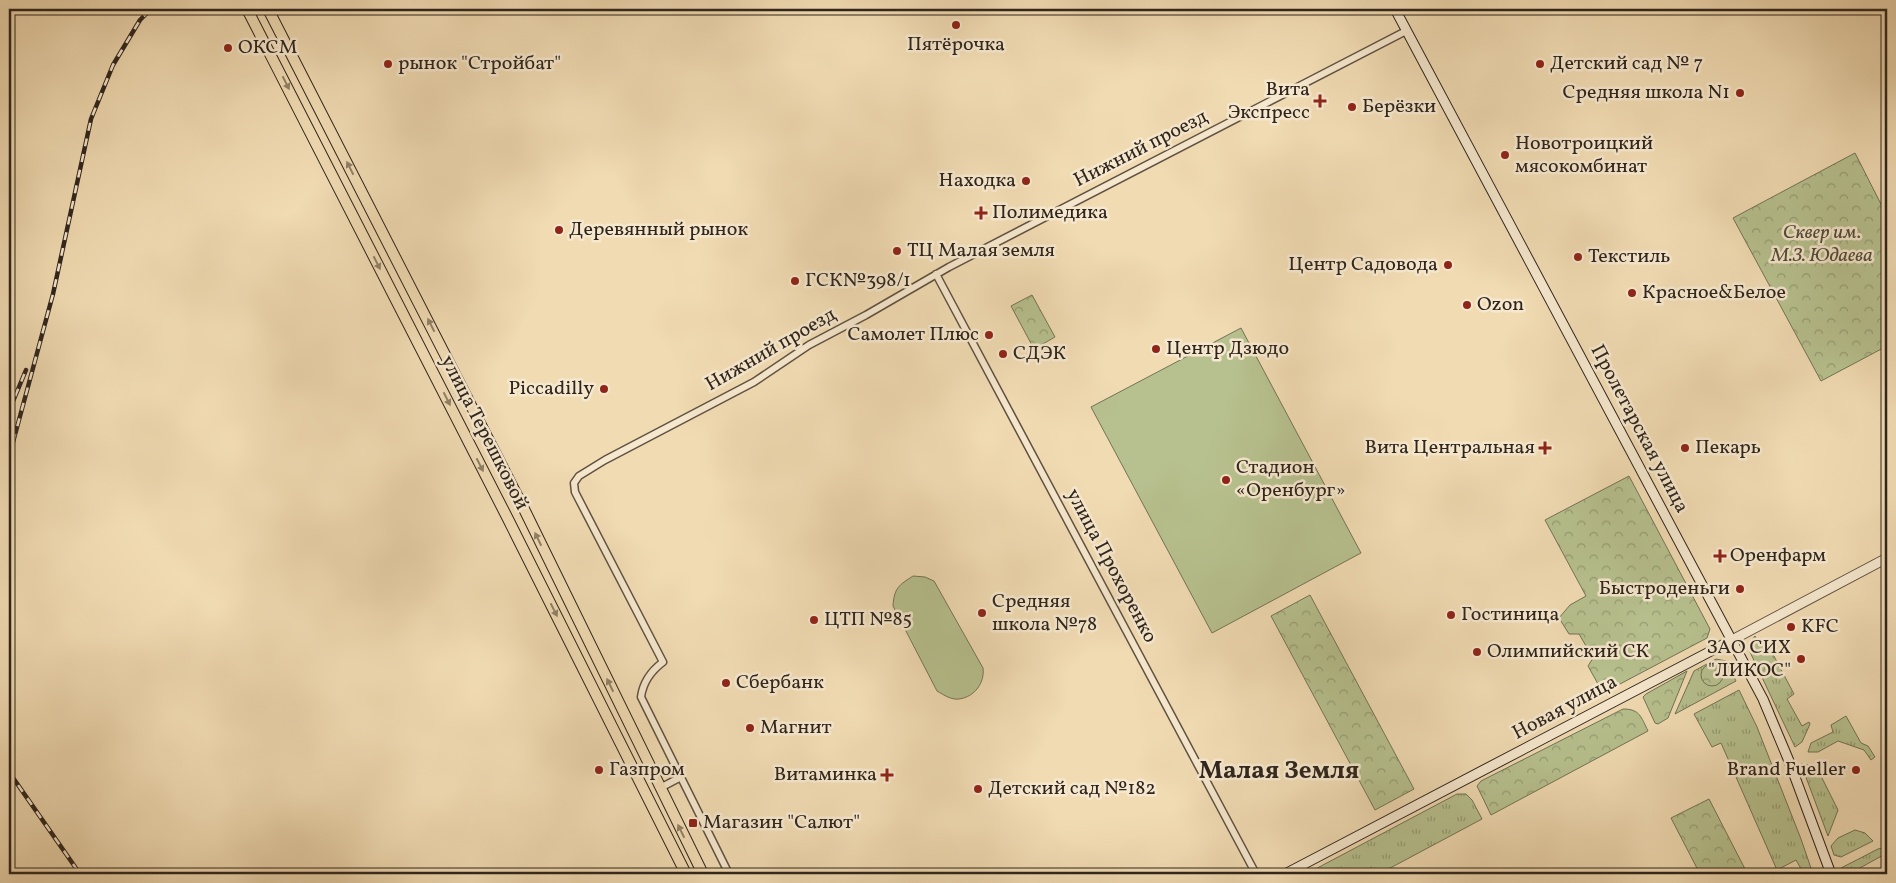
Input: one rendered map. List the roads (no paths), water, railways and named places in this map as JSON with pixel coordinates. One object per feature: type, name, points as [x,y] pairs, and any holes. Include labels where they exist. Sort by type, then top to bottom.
[{"type":"main road","name":"улица Терешковой","points":[[248,9],[686,874]]},
{"type":"main road","name":"улица Терешковой","points":[[268,9],[453,368],[703,874]]},
{"type":"main road","name":"Пролетарская улица","points":[[1395,9],[1763,699],[1789,761],[1831,874]]},
{"type":"main road","name":"Новая улица","points":[[1285,874],[1887,558]]},
{"type":"street","name":"Нижний проезд","points":[[681,777],[641,697],[642,690],[652,670],[663,662],[575,492],[574,483],[579,476],[605,460],[754,382],[809,344],[866,315],[1004,237],[1406,30]]},
{"type":"street","name":"улица Прохоренко","points":[[936,274],[1256,874]]},
{"type":"street","points":[[660,788],[681,777],[729,874]]},
{"type":"railway","points":[[9,457],[53,294],[91,119],[113,65],[140,20],[151,9]]},
{"type":"railway","points":[[9,411],[26,370]]},
{"type":"railway","points":[[9,772],[80,874]]},
{"type":"place","name":"Пятёрочка","points":[[956,25]]},
{"type":"place","name":"ОКСМ","points":[[228,48]]},
{"type":"place","name":"рынок \"Стройбат\"","points":[[388,64]]},
{"type":"place","name":"Детский сад № 7","points":[[1540,64]]},
{"type":"place","name":"Средняя школа N1","points":[[1740,93]]},
{"type":"place","name":"Вита Экспресс","points":[[1320,101]]},
{"type":"place","name":"Берёзки","points":[[1352,107]]},
{"type":"place","name":"Новотроицкий мясокомбинат","points":[[1505,155]]},
{"type":"place","name":"Находка","points":[[1026,181]]},
{"type":"place","name":"Полимедика","points":[[981,213]]},
{"type":"place","name":"Деревянный рынок","points":[[559,230]]},
{"type":"place","name":"ТЦ Малая земля","points":[[897,251]]},
{"type":"place","name":"Текстиль","points":[[1578,257]]},
{"type":"place","name":"Центр Садовода","points":[[1448,265]]},
{"type":"place","name":"ГСК№398/1","points":[[795,281]]},
{"type":"place","name":"Красное&Белое","points":[[1632,293]]},
{"type":"place","name":"Ozon","points":[[1467,305]]},
{"type":"place","name":"Самолет Плюс","points":[[989,335]]},
{"type":"place","name":"Центр Дзюдо","points":[[1156,349]]},
{"type":"place","name":"СДЭК","points":[[1003,354]]},
{"type":"place","name":"Piccadilly","points":[[604,389]]},
{"type":"place","name":"Вита Центральная","points":[[1545,448]]},
{"type":"place","name":"Пекарь","points":[[1685,448]]},
{"type":"place","name":"Стадион «Оренбург»","points":[[1226,480]]},
{"type":"place","name":"Оренфарм","points":[[1720,556]]},
{"type":"place","name":"Быстроденьги","points":[[1740,589]]},
{"type":"place","name":"Средняя школа №78","points":[[982,613]]},
{"type":"place","name":"Гостиница","points":[[1451,615]]},
{"type":"place","name":"ЦТП №85","points":[[814,620]]},
{"type":"place","name":"KFC","points":[[1791,627]]},
{"type":"place","name":"Олимпийский СК","points":[[1477,652]]},
{"type":"place","name":"ЗАО СИХ \"ЛИКОС\"","points":[[1801,659]]},
{"type":"place","name":"Сбербанк","points":[[726,683]]},
{"type":"place","name":"Магнит","points":[[750,728]]},
{"type":"place","name":"Газпром","points":[[599,770]]},
{"type":"place","name":"Brand Fueller","points":[[1856,770]]},
{"type":"place","name":"Витаминка","points":[[887,775]]},
{"type":"place","name":"Детский сад №182","points":[[978,789]]},
{"type":"place","name":"Магазин \"Салют\"","points":[[693,823]]},
{"type":"district","name":"Малая Земля","points":[[1279,771]]},
{"type":"park label","name":"Сквер им. М.З. Юдаева","points":[[1822,244]]}]
